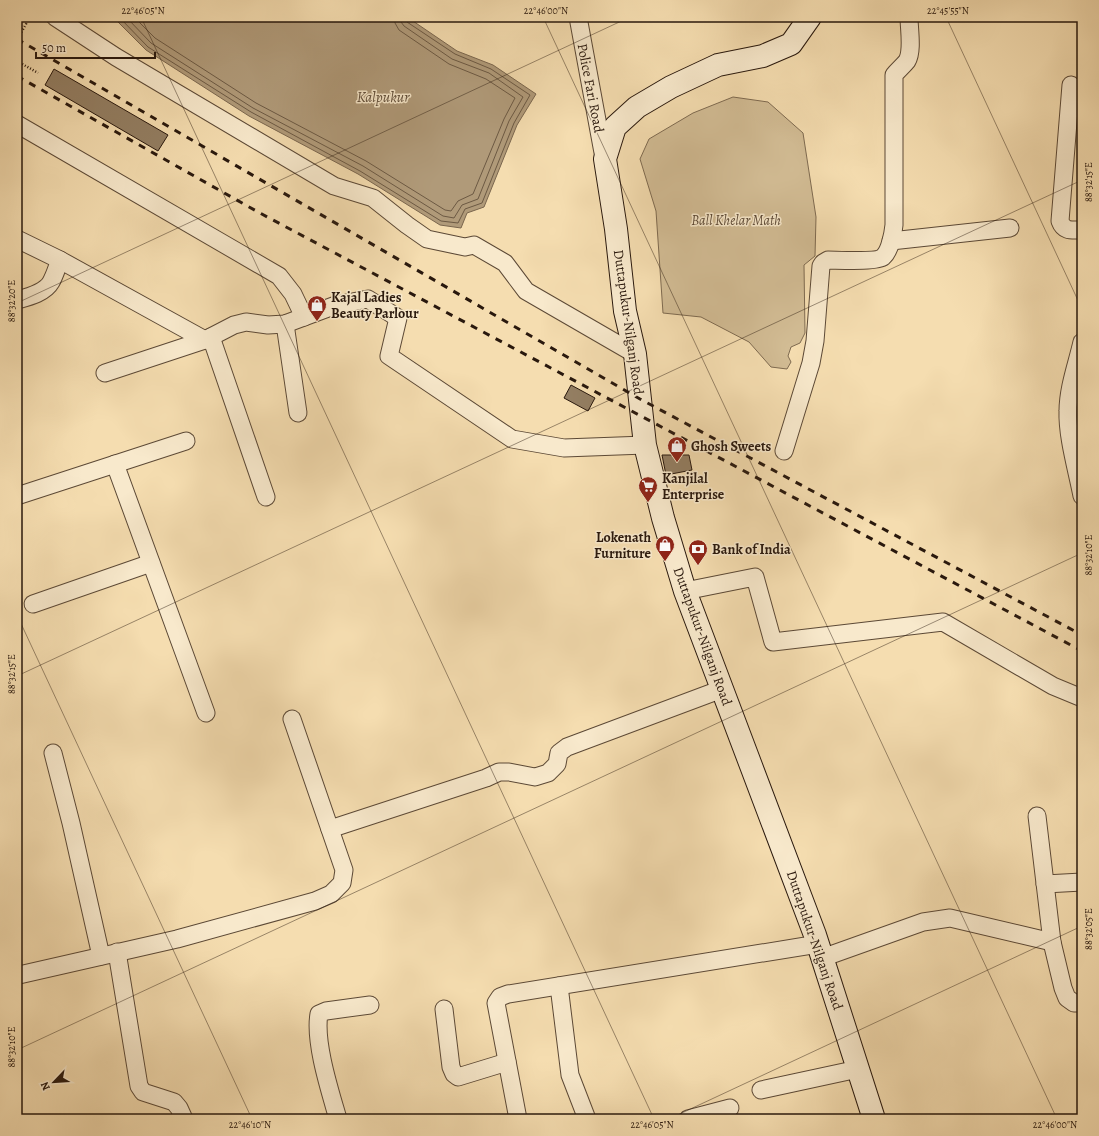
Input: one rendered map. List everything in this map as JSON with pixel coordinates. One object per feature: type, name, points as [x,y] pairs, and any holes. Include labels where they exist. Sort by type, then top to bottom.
[{"type":"main road","name":"Duttapukur-Nilganj Road","points":[[810,17],[791,44],[763,56],[718,65],[671,87],[637,107],[615,127],[604,159],[616,229],[625,311],[635,354],[645,445],[663,518],[685,591],[820,951],[874,1119]]},
{"type":"street","points":[[55,17],[116,57],[334,186],[373,198],[407,225],[428,239],[465,247],[474,245],[505,263],[526,291],[635,354]]},
{"type":"street","name":"Police Fari Road","points":[[578,17],[604,159]]},
{"type":"street","points":[[784,451],[812,363],[822,263],[828,260],[877,260],[884,256],[891,241],[894,225],[894,75],[906,62],[909,56],[909,17]]},
{"type":"street","points":[[1071,85],[1060,221],[1062,227],[1065,229],[1082,230]]},
{"type":"street","points":[[17,124],[279,276],[293,294],[304,317]]},
{"type":"street","points":[[891,241],[1010,228]]},
{"type":"street","points":[[17,239],[60,260],[208,339],[266,497]]},
{"type":"street","points":[[17,300],[34,295],[44,290],[51,283],[60,260]]},
{"type":"street","points":[[105,373],[208,339],[234,325],[246,322],[268,325],[284,324],[336,305],[368,299],[398,318],[389,356],[512,439],[564,448],[645,445]]},
{"type":"street","points":[[284,324],[298,414]]},
{"type":"street","points":[[1082,342],[1068,400],[1068,425],[1082,496]]},
{"type":"street","points":[[17,496],[186,441]]},
{"type":"street","points":[[114,464],[206,714]]},
{"type":"street","points":[[33,604],[151,563]]},
{"type":"street","points":[[685,591],[755,577],[773,642],[943,622],[1053,686],[1082,698]]},
{"type":"street","points":[[330,829],[486,778],[499,772],[509,772],[535,777],[548,773],[557,764],[559,753],[567,746],[722,689]]},
{"type":"street","points":[[19,975],[177,939],[315,901],[332,894],[342,884],[344,870],[292,719]]},
{"type":"street","points":[[52,753],[71,823],[101,956]]},
{"type":"street","points":[[1037,816],[1052,942],[1063,988],[1067,998],[1074,1003],[1082,1003]]},
{"type":"street","points":[[1045,884],[1082,882]]},
{"type":"street","points":[[518,1119],[496,1003],[500,996],[559,986],[820,951],[923,922],[950,918],[1052,942]]},
{"type":"street","points":[[117,952],[139,1086],[143,1092],[174,1102],[179,1108],[184,1119]]},
{"type":"street","points":[[559,986],[570,1075],[587,1119]]},
{"type":"street","points":[[338,1119],[324,1066],[318,1024],[319,1014],[326,1011],[370,1005]]},
{"type":"street","points":[[444,1009],[451,1067],[454,1074],[458,1077],[507,1062]]},
{"type":"street","points":[[761,1090],[858,1069]]},
{"type":"street","points":[[688,1119],[730,1108]]},
{"type":"path","points":[[17,40],[28,18]]},
{"type":"path","points":[[17,61],[38,73]]},
{"type":"green space","name":"Ball Khelar Math","points":[[733,97],[768,102],[803,133],[816,217],[815,256],[804,265],[805,333],[800,343],[791,347],[788,356],[791,362],[787,369],[771,367],[749,342],[701,317],[663,313],[656,211],[640,159],[649,139],[693,113]]},
{"type":"water","name":"Kalpukur","points":[[113,17],[407,17],[457,51],[493,65],[536,94],[517,125],[484,207],[467,213],[461,228],[440,225],[358,174],[249,116],[146,50]]},
{"type":"building","points":[[54,69],[168,135],[158,151],[45,85]]},
{"type":"building","points":[[571,385],[595,398],[588,411],[564,398]]},
{"type":"building","name":"Ghosh Sweets","points":[[662,455],[689,455],[692,470],[666,475]]},
{"type":"railway","points":[[17,39],[640,399],[1082,635]]},
{"type":"railway","points":[[17,76],[258,212],[1082,651]]},
{"type":"place","name":"Kajal Ladies Beauty Parlour","points":[[317,322]]},
{"type":"place","name":"Ghosh Sweets","points":[[677,463]]},
{"type":"place","name":"Kanjilal Enterprise","points":[[648,503]]},
{"type":"place","name":"Lokenath Furniture","points":[[665,562]]},
{"type":"place","name":"Bank of India","points":[[698,566]]}]
